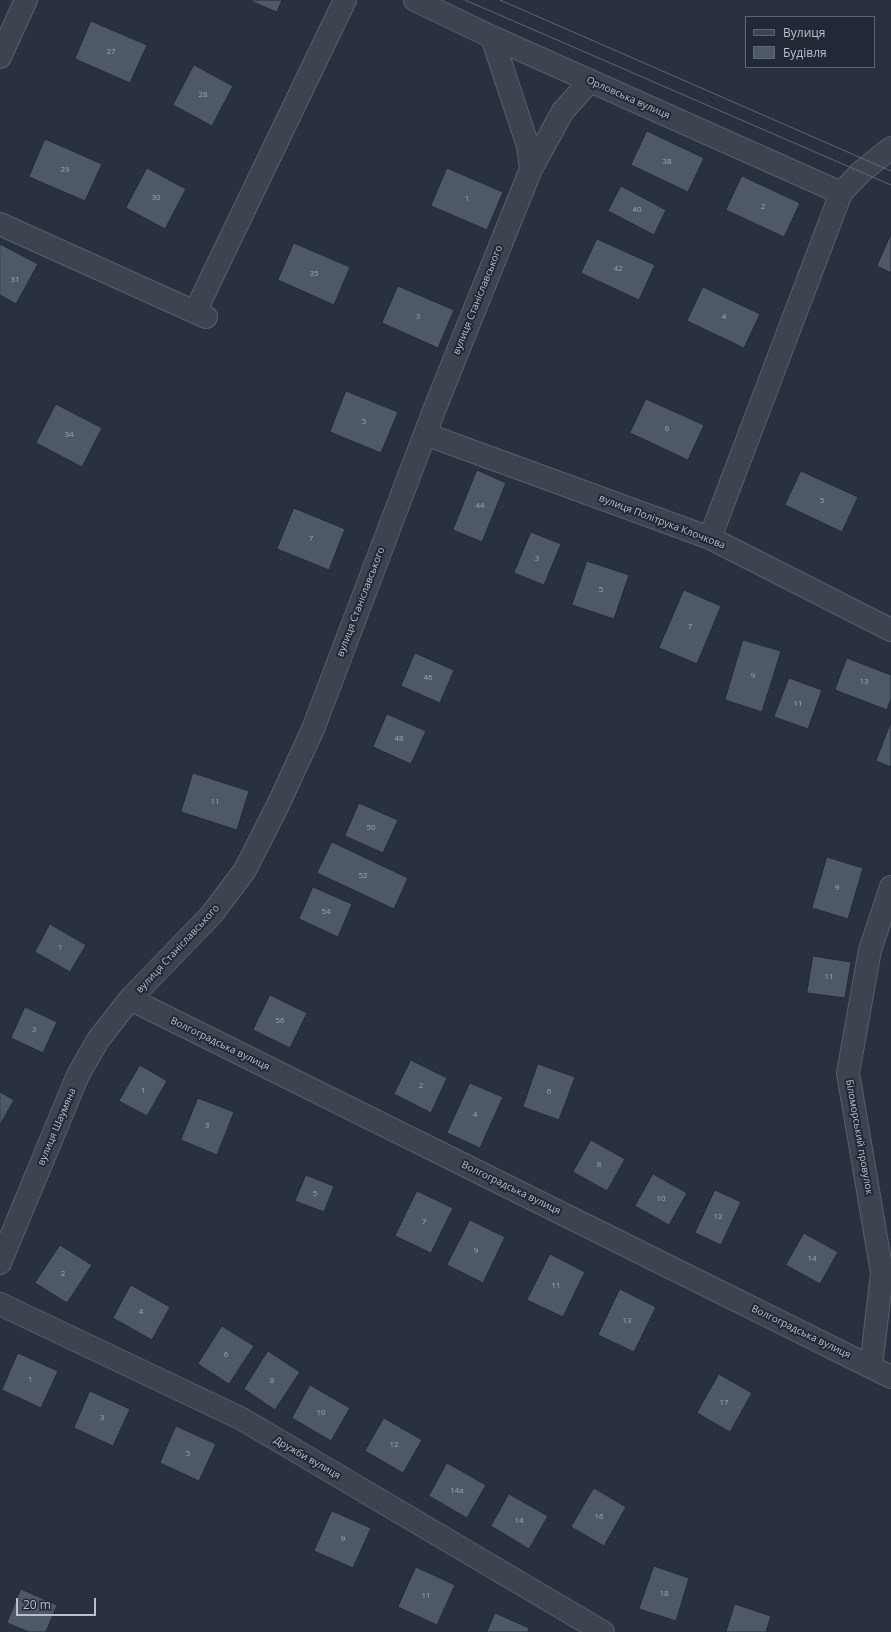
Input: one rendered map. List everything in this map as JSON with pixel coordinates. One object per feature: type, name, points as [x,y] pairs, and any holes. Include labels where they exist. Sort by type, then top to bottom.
[{"type":"street","points":[[0,57],[26,0]]},
{"type":"street","points":[[0,224],[201,314],[345,0]]},
{"type":"street","name":"Орловська вулиця","points":[[415,0],[492,37],[841,193]]},
{"type":"street","name":"вулиця Станіславського","points":[[492,37],[528,146],[531,169]]},
{"type":"street","name":"вулиця Станіславського","points":[[130,999],[212,914],[248,864],[278,805],[313,729],[425,434],[531,169],[563,111],[590,81]]},
{"type":"street","points":[[710,538],[841,193],[861,172],[889,152]]},
{"type":"street","name":"вулиця Політрука Клочкова","points":[[425,434],[710,538],[891,630]]},
{"type":"street","name":"Біломорський провулок","points":[[871,1366],[882,1273],[848,1073],[870,950],[891,887]]},
{"type":"street","name":"вулиця Шаумяна","points":[[0,1263],[78,1075],[98,1040],[130,999]]},
{"type":"street","name":"Волгоградська вулиця","points":[[130,999],[891,1377]]},
{"type":"street","name":"Дружби вулиця","points":[[0,1304],[242,1419],[603,1632]]},
{"type":"building","points":[[249,0],[282,0],[277,12]]},
{"type":"building","points":[[91,21],[147,45],[130,83],[75,59]]},
{"type":"building","points":[[194,65],[233,86],[212,126],[173,105]]},
{"type":"building","points":[[647,131],[704,158],[688,192],[631,165]]},
{"type":"building","points":[[45,139],[102,164],[85,201],[29,177]]},
{"type":"building","points":[[147,168],[186,189],[165,229],[126,208]]},
{"type":"building","points":[[447,168],[503,192],[487,230],[431,206]]},
{"type":"building","points":[[742,176],[800,203],[784,237],[726,210]]},
{"type":"building","points":[[621,186],[666,210],[654,235],[608,211]]},
{"type":"building","points":[[891,234],[891,273],[877,266]]},
{"type":"building","points":[[597,239],[655,265],[639,300],[581,273]]},
{"type":"building","points":[[294,243],[350,267],[334,305],[278,280]]},
{"type":"building","points":[[0,244],[38,264],[16,304],[0,295]]},
{"type":"building","points":[[398,286],[454,310],[438,348],[382,323]]},
{"type":"building","points":[[703,287],[760,314],[744,348],[687,321]]},
{"type":"building","points":[[346,391],[398,412],[381,453],[330,432]]},
{"type":"building","points":[[646,399],[704,425],[688,460],[630,433]]},
{"type":"building","points":[[56,404],[102,428],[82,467],[36,443]]},
{"type":"building","points":[[477,470],[506,483],[482,542],[453,530]]},
{"type":"building","points":[[801,471],[858,497],[842,532],[785,505]]},
{"type":"building","points":[[294,508],[345,529],[329,570],[277,549]]},
{"type":"building","points":[[531,532],[561,544],[544,585],[514,573]]},
{"type":"building","points":[[587,561],[629,575],[614,619],[572,605]]},
{"type":"building","points":[[684,590],[721,606],[697,664],[659,648]]},
{"type":"building","points":[[743,640],[781,651],[762,712],[725,700]]},
{"type":"building","points":[[415,653],[454,670],[440,703],[401,686]]},
{"type":"building","points":[[847,658],[891,675],[891,699],[887,710],[835,690]]},
{"type":"building","points":[[789,678],[822,690],[808,729],[774,717]]},
{"type":"building","points":[[387,714],[426,731],[411,764],[373,747]]},
{"type":"building","points":[[891,722],[891,767],[876,761]]},
{"type":"building","points":[[193,773],[249,791],[237,830],[181,812]]},
{"type":"building","points":[[359,803],[398,820],[383,853],[345,836]]},
{"type":"building","points":[[332,842],[408,878],[394,909],[317,873]]},
{"type":"building","points":[[827,857],[863,868],[848,919],[812,908]]},
{"type":"building","points":[[313,887],[352,904],[338,937],[299,919]]},
{"type":"building","points":[[50,924],[86,945],[70,972],[35,952]]},
{"type":"building","points":[[813,956],[851,962],[845,998],[807,993]]},
{"type":"building","points":[[270,995],[307,1013],[290,1048],[253,1030]]},
{"type":"building","points":[[25,1007],[57,1022],[43,1053],[11,1038]]},
{"type":"building","points":[[411,1060],[447,1078],[431,1113],[394,1094]]},
{"type":"building","points":[[538,1064],[575,1077],[559,1120],[523,1107]]},
{"type":"building","points":[[140,1065],[167,1081],[147,1116],[119,1101]]},
{"type":"building","points":[[470,1083],[503,1097],[480,1148],[447,1133]]},
{"type":"building","points":[[0,1092],[14,1100],[0,1125]]},
{"type":"building","points":[[198,1098],[234,1112],[217,1155],[181,1140]]},
{"type":"building","points":[[591,1140],[625,1159],[607,1191],[573,1172]]},
{"type":"building","points":[[653,1174],[687,1193],[669,1225],[635,1206]]},
{"type":"building","points":[[306,1175],[334,1186],[324,1212],[295,1201]]},
{"type":"building","points":[[715,1190],[741,1202],[721,1245],[695,1233]]},
{"type":"building","points":[[417,1191],[453,1208],[431,1253],[395,1236]]},
{"type":"building","points":[[470,1220],[505,1237],[483,1283],[447,1265]]},
{"type":"building","points":[[804,1233],[838,1252],[820,1284],[786,1265]]},
{"type":"building","points":[[60,1245],[92,1265],[67,1303],[35,1283]]},
{"type":"building","points":[[550,1254],[585,1272],[563,1317],[527,1300]]},
{"type":"building","points":[[131,1285],[170,1307],[152,1340],[113,1318]]},
{"type":"building","points":[[620,1289],[656,1307],[634,1352],[598,1335]]},
{"type":"building","points":[[222,1326],[254,1346],[229,1384],[198,1364]]},
{"type":"building","points":[[268,1351],[300,1372],[275,1410],[244,1389]]},
{"type":"building","points":[[18,1353],[58,1371],[41,1408],[2,1390]]},
{"type":"building","points":[[719,1374],[752,1393],[730,1432],[697,1413]]},
{"type":"building","points":[[310,1385],[350,1408],[331,1441],[292,1418]]},
{"type":"building","points":[[90,1391],[130,1409],[113,1446],[74,1428]]},
{"type":"building","points":[[384,1418],[422,1440],[403,1473],[365,1451]]},
{"type":"building","points":[[176,1426],[216,1444],[199,1481],[160,1463]]},
{"type":"building","points":[[447,1463],[486,1485],[467,1518],[429,1496]]},
{"type":"building","points":[[594,1488],[626,1507],[604,1546],[571,1527]]},
{"type":"building","points":[[509,1494],[548,1516],[529,1549],[491,1526]]},
{"type":"building","points":[[332,1511],[371,1528],[353,1568],[314,1551]]},
{"type":"building","points":[[654,1566],[689,1578],[676,1621],[639,1609]]},
{"type":"building","points":[[416,1567],[455,1585],[437,1625],[398,1607]]},
{"type":"building","points":[[21,1589],[57,1605],[46,1632],[29,1632],[7,1623]]},
{"type":"building","points":[[735,1604],[771,1616],[766,1632],[726,1632]]},
{"type":"building","points":[[495,1613],[529,1628],[528,1632],[487,1632]]},
{"type":"tram line","points":[[465,0],[891,185]]},
{"type":"tram line","points":[[500,0],[891,171]]}]
